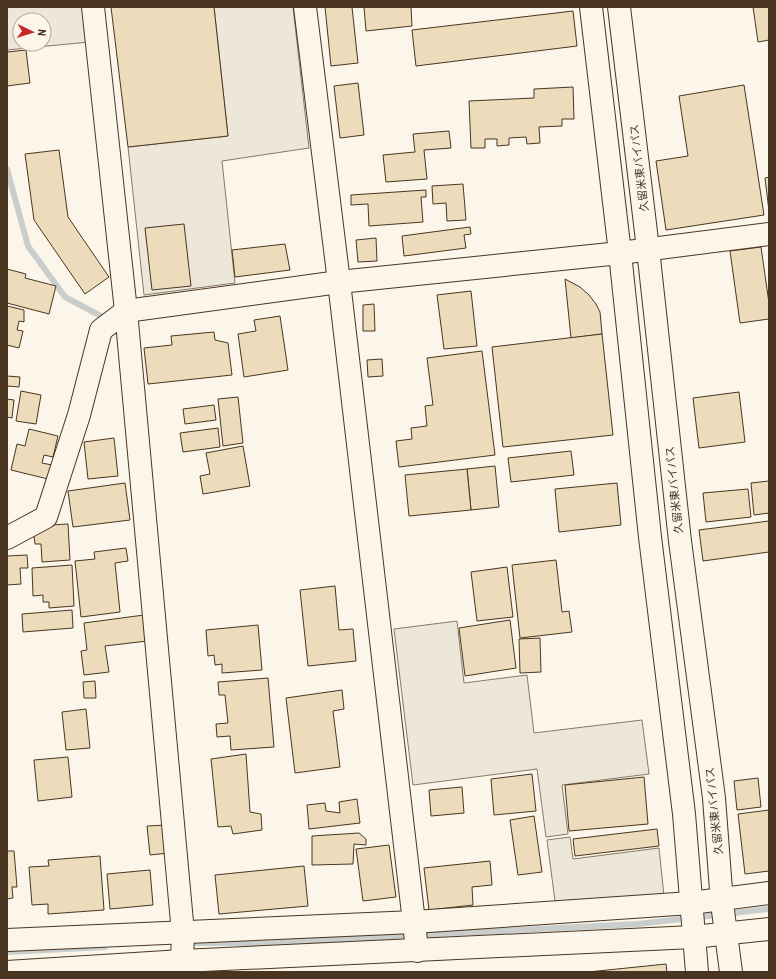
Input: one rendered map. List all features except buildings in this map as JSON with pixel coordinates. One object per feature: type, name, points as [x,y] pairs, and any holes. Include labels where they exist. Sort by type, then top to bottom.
[{"type":"main road","points":[[93,7],[126,311],[183,933],[182,966]]},
{"type":"main road","points":[[305,7],[340,282],[417,951]]},
{"type":"main road","points":[[591,7],[620,253],[651,545],[684,814],[697,972]]},
{"type":"main road","name":"久留米東バイパス","points":[[619,7],[648,249],[680,541],[714,798],[722,901],[731,972]]},
{"type":"main road","points":[[7,538],[46,517],[79,415],[101,330],[126,311],[340,282],[620,253],[769,234]]},
{"type":"main road","points":[[7,940],[414,922],[691,904],[722,901],[769,893]]},
{"type":"main road","points":[[7,972],[182,966],[769,929]]},
{"type":"shaded area","points":[[7,7],[86,7],[89,42],[52,46],[52,12],[12,12],[12,50],[7,50]]},
{"type":"shaded area","points":[[214,7],[293,7],[309,148],[222,161],[235,283],[144,295],[128,147],[228,136]]},
{"type":"shaded area","points":[[457,621],[464,683],[527,675],[534,733],[642,720],[649,774],[562,785],[568,834],[546,837],[537,769],[413,785],[394,629]]},
{"type":"shaded area","points":[[570,837],[573,859],[659,848],[664,896],[555,901],[547,840]]},
{"type":"waterway","points":[[7,169],[28,246],[65,297],[101,316]]},
{"type":"waterway","points":[[186,943],[258,943],[638,924],[769,909]]},
{"type":"waterway","points":[[7,952],[105,947]]}]
